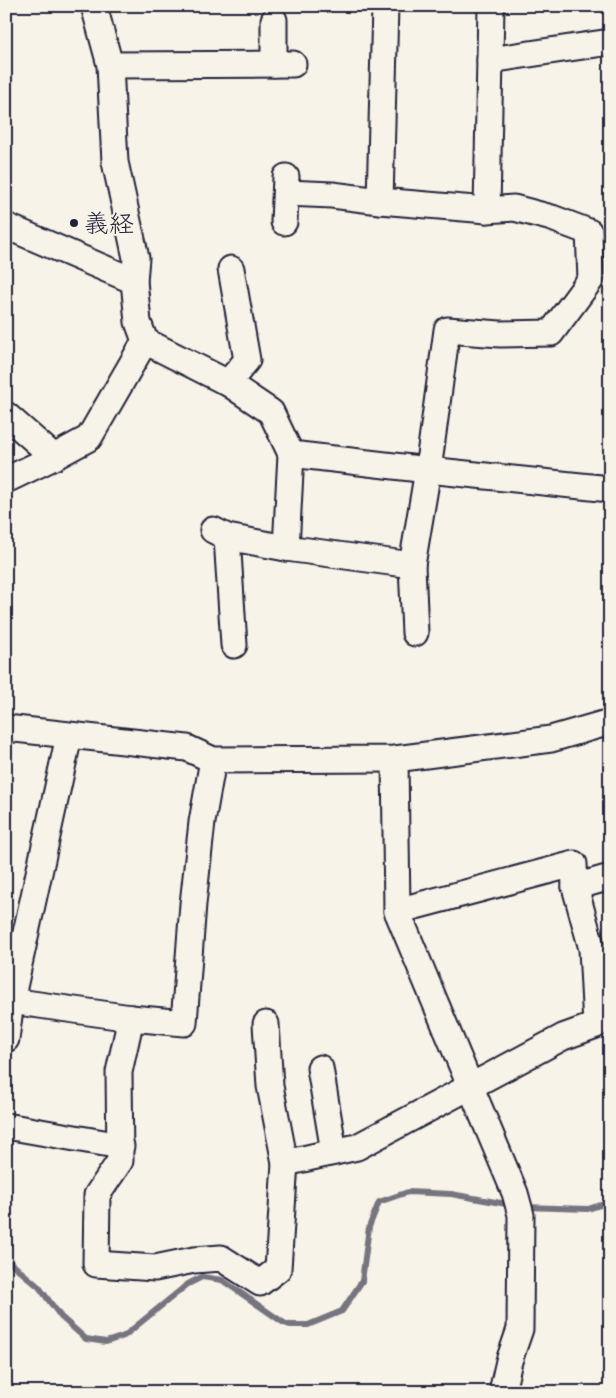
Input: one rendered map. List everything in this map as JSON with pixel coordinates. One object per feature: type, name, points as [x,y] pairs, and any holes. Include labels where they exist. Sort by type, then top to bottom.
[{"type":"street","points":[[94,6],[110,65],[115,162],[136,258],[134,281],[138,322],[145,341],[228,383],[271,412],[291,454],[286,548]]},
{"type":"street","points":[[380,201],[384,6]]},
{"type":"street","points":[[487,210],[491,6]]},
{"type":"street","points":[[110,65],[284,64],[274,20]]},
{"type":"street","points":[[490,60],[610,42]]},
{"type":"street","points":[[284,222],[286,185],[332,195],[380,201],[487,210],[514,208],[552,218],[589,232],[600,280],[551,333],[500,334],[447,330],[428,470],[412,565],[415,633]]},
{"type":"street","points":[[6,226],[134,281]]},
{"type":"street","points":[[227,281],[248,360],[228,383]]},
{"type":"street","points":[[6,480],[89,438],[145,341]]},
{"type":"street","points":[[6,415],[54,457]]},
{"type":"street","points":[[291,454],[610,489]]},
{"type":"street","points":[[234,646],[220,534],[286,548],[412,565]]},
{"type":"street","points":[[6,728],[187,748],[213,760],[395,759],[551,739],[610,722]]},
{"type":"street","points":[[6,1039],[11,1001],[69,736]]},
{"type":"street","points":[[395,759],[397,911],[518,1204],[520,1328],[509,1361],[502,1392]]},
{"type":"street","points":[[11,1001],[132,1018],[184,1023],[202,822],[213,760]]},
{"type":"street","points":[[285,1164],[356,1147],[563,1037],[603,1024],[592,949],[575,887],[574,864],[397,911]]},
{"type":"street","points":[[575,887],[610,877]]},
{"type":"street","points":[[132,1018],[120,1072],[120,1161],[96,1195],[96,1264],[155,1268],[194,1260],[221,1258],[260,1283],[278,1269],[285,1164],[270,1086],[266,1024]]},
{"type":"street","points":[[320,1068],[334,1152]]},
{"type":"street","points":[[6,1126],[121,1146]]},
{"type":"waterway","points":[[6,1261],[39,1287],[61,1317],[86,1339],[106,1342],[124,1336],[188,1284],[202,1277],[222,1280],[284,1323],[308,1325],[342,1311],[362,1281],[369,1227],[379,1202],[408,1192],[451,1194],[512,1205]]},
{"type":"waterway","points":[[524,1207],[588,1209],[610,1202]]},
{"type":"place","name":"義経","points":[[74,223]]}]
